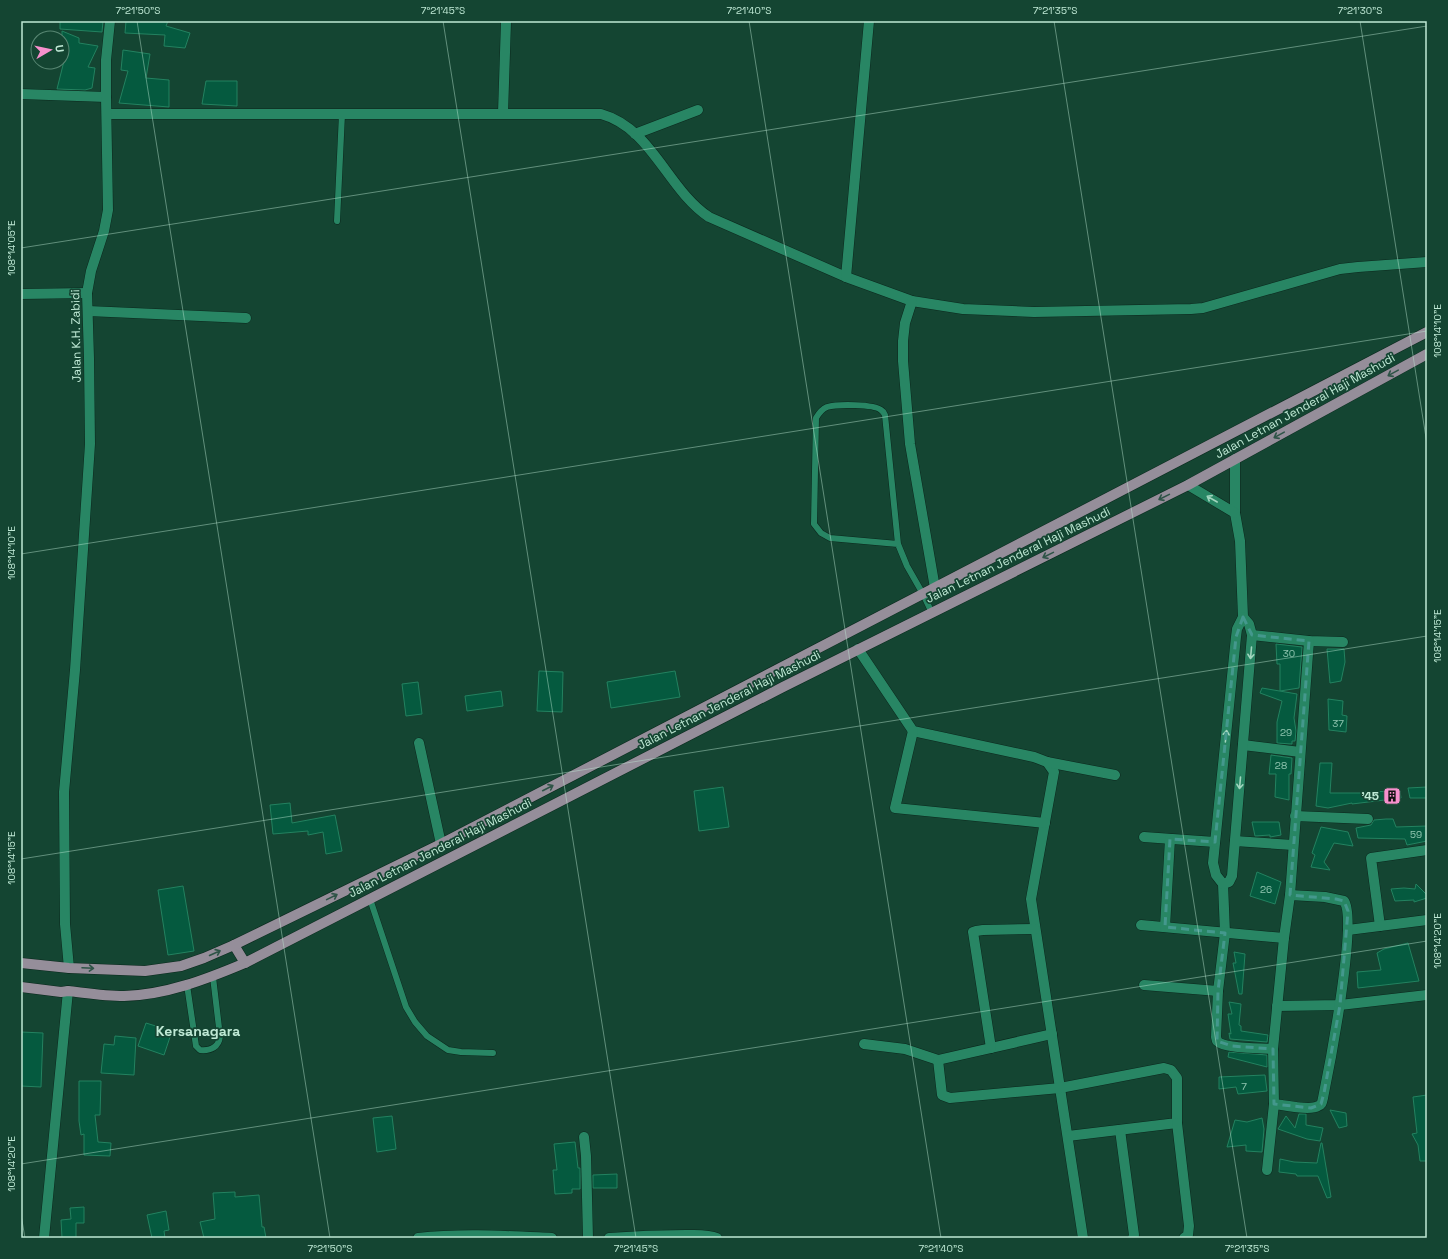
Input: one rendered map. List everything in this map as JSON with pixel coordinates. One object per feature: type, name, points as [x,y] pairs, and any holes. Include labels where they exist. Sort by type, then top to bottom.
[{"type":"main road","name":"Jalan Letnan Jenderal Haji Mashudi","points":[[21,963],[69,968],[145,971],[181,966],[234,945],[441,844],[1427,332]]},
{"type":"main road","name":"Jalan Letnan Jenderal Haji Mashudi","points":[[21,987],[61,992],[68,991],[123,996],[151,993],[187,985],[213,977],[245,963],[858,649],[1188,485],[1427,354]]},
{"type":"main road","points":[[234,945],[245,963]]},
{"type":"street","name":"Jalan K.H. Zabidi","points":[[69,968],[65,924],[64,792],[75,670],[90,444],[88,311],[86,293],[90,271],[107,220],[106,60],[110,21]]},
{"type":"street","points":[[846,277],[869,21]]},
{"type":"street","points":[[503,113],[506,22]]},
{"type":"street","points":[[21,94],[106,96]]},
{"type":"street","points":[[635,134],[698,110]]},
{"type":"street","points":[[107,114],[601,114],[622,122],[635,134],[663,165],[689,201],[698,210],[709,217],[846,277],[912,301],[963,309],[1034,312],[1191,310],[1203,308],[1340,269],[1427,262]]},
{"type":"street","points":[[21,294],[86,293]]},
{"type":"street","points":[[912,301],[904,329],[903,361],[910,444],[935,588]]},
{"type":"street","points":[[88,311],[246,318]]},
{"type":"street","points":[[1235,459],[1235,513],[1240,541],[1243,617],[1237,629],[1236,637],[1213,863],[1216,876],[1223,884],[1225,933],[1218,991],[1216,1037],[1218,1043],[1232,1046],[1273,1049]]},
{"type":"street","points":[[1188,485],[1235,513]]},
{"type":"street","points":[[1223,884],[1229,882],[1232,876],[1252,635],[1249,624],[1243,617]]},
{"type":"street","points":[[1252,635],[1309,641],[1343,642]]},
{"type":"street","points":[[1267,1170],[1274,1104],[1273,1049],[1284,938],[1290,895],[1309,641]]},
{"type":"street","points":[[858,649],[913,731],[1034,757],[1046,762],[1115,775]]},
{"type":"street","points":[[913,731],[895,808],[1045,823]]},
{"type":"street","points":[[419,743],[441,844]]},
{"type":"street","points":[[1243,745],[1300,752]]},
{"type":"street","points":[[1046,762],[1054,772],[1031,899],[1084,1238]]},
{"type":"street","points":[[1295,816],[1368,819]]},
{"type":"street","points":[[1144,837],[1215,842]]},
{"type":"street","points":[[1165,927],[1170,839]]},
{"type":"street","points":[[1235,841],[1293,845]]},
{"type":"street","points":[[1380,926],[1371,858],[1427,850]]},
{"type":"street","points":[[1274,1104],[1311,1108],[1318,1107],[1321,1104],[1340,1005],[1348,930],[1348,911],[1344,902],[1325,897],[1290,895]]},
{"type":"street","points":[[1348,930],[1427,920]]},
{"type":"street","points":[[1141,925],[1284,938]]},
{"type":"street","points":[[990,1048],[973,932],[983,930],[1036,929]]},
{"type":"street","points":[[1144,985],[1218,991]]},
{"type":"street","points":[[44,1238],[68,991]]},
{"type":"street","points":[[1277,1006],[1340,1005],[1427,996]]},
{"type":"street","points":[[864,1044],[905,1049],[938,1060],[1052,1034]]},
{"type":"street","points":[[938,1060],[942,1095],[950,1098],[1060,1088],[1164,1068],[1171,1070],[1177,1078],[1177,1123],[1189,1226],[1188,1235],[1184,1238]]},
{"type":"street","points":[[1068,1136],[1177,1123]]},
{"type":"street","points":[[1120,1130],[1134,1235],[1133,1238]]},
{"type":"street","points":[[584,1137],[586,1156],[588,1238]]},
{"type":"street","points":[[609,1238],[697,1235],[714,1236],[717,1238]]},
{"type":"street","points":[[418,1238],[456,1236],[552,1238]]},
{"type":"lane","points":[[337,221],[342,114]]},
{"type":"lane","points":[[898,544],[830,538],[821,533],[814,524],[816,418],[820,412],[828,407],[843,405],[871,406],[881,409],[885,415],[898,544],[907,566],[932,613]]},
{"type":"lane","points":[[370,899],[406,1007],[415,1022],[427,1036],[448,1050],[493,1053]]},
{"type":"lane","points":[[187,985],[196,1046],[200,1050],[210,1050],[215,1048],[218,1044],[220,1036],[213,977]]},
{"type":"highlighted area","points":[[1243,617],[1252,635],[1309,641],[1290,895],[1344,901],[1348,911],[1340,1005],[1324,1093],[1321,1104],[1311,1108],[1274,1104],[1273,1049],[1232,1046],[1217,1041],[1218,991],[1225,933],[1165,927],[1170,839],[1215,842],[1236,637]]},
{"type":"building","points":[[60,21],[103,21],[102,32],[60,29]]},
{"type":"building","points":[[126,21],[168,21],[166,26],[190,33],[185,48],[164,46],[165,35],[125,33]]},
{"type":"building","points":[[70,34],[79,38],[79,43],[98,46],[88,67],[95,68],[92,88],[85,90],[57,89],[62,70],[70,70]]},
{"type":"building","points":[[123,50],[150,54],[146,78],[169,80],[169,107],[119,103],[128,71],[121,70]]},
{"type":"building","points":[[206,81],[237,81],[237,106],[202,104]]},
{"type":"building","points":[[1276,644],[1302,647],[1299,688],[1280,691],[1280,664],[1277,664]]},
{"type":"building","points":[[1327,649],[1344,649],[1345,662],[1341,681],[1330,683]]},
{"type":"building","points":[[539,671],[563,672],[562,712],[537,711]]},
{"type":"building","points":[[675,671],[680,697],[611,708],[607,682]]},
{"type":"building","points":[[418,682],[422,714],[406,716],[402,684]]},
{"type":"building","points":[[1262,688],[1297,694],[1294,718],[1296,731],[1295,741],[1292,741],[1292,744],[1277,743],[1277,722],[1282,701],[1260,693]]},
{"type":"building","points":[[501,691],[503,706],[467,711],[465,696]]},
{"type":"building","points":[[1328,699],[1343,701],[1342,715],[1347,716],[1346,732],[1329,730]]},
{"type":"building","points":[[1271,755],[1292,758],[1291,774],[1289,774],[1289,800],[1275,797],[1276,774],[1269,774]]},
{"type":"building","points":[[1320,763],[1332,763],[1330,793],[1400,791],[1401,798],[1352,803],[1328,808],[1316,806]]},
{"type":"building","points":[[723,787],[729,827],[699,831],[694,791]]},
{"type":"building","points":[[1427,787],[1427,798],[1410,798],[1408,788]]},
{"type":"building","points":[[290,803],[292,823],[335,815],[342,851],[326,854],[323,832],[308,835],[308,831],[273,834],[270,805]]},
{"type":"building","points":[[1393,819],[1396,827],[1427,826],[1427,841],[1407,845],[1405,839],[1358,838],[1356,828],[1371,825],[1374,820]]},
{"type":"building","points":[[1252,822],[1279,822],[1281,835],[1270,837],[1270,835],[1255,836]]},
{"type":"building","points":[[1321,827],[1348,832],[1353,846],[1334,843],[1324,862],[1330,870],[1311,867],[1315,855],[1312,853]]},
{"type":"building","points":[[1257,872],[1281,882],[1275,904],[1250,896]]},
{"type":"building","points":[[1416,884],[1427,895],[1427,898],[1414,902],[1414,900],[1395,901],[1391,889],[1415,889]]},
{"type":"building","points":[[183,886],[194,951],[168,955],[158,890]]},
{"type":"building","points":[[1408,943],[1419,981],[1358,988],[1357,972],[1381,970],[1377,953],[1384,949]]},
{"type":"building","points":[[1234,952],[1245,954],[1242,994],[1239,994],[1233,963],[1236,963]]},
{"type":"building","points":[[1229,1002],[1241,1004],[1239,1025],[1241,1026],[1241,1031],[1268,1035],[1267,1042],[1230,1039],[1229,1033],[1231,1034],[1228,1014],[1232,1014]]},
{"type":"building","points":[[146,1023],[172,1031],[164,1055],[138,1046]]},
{"type":"building","points":[[21,1032],[43,1033],[41,1087],[21,1086]]},
{"type":"building","points":[[115,1036],[136,1038],[134,1075],[101,1073],[104,1044],[114,1045]]},
{"type":"building","points":[[1229,1052],[1267,1055],[1267,1067],[1228,1057]]},
{"type":"building","points":[[1265,1075],[1267,1091],[1238,1094],[1236,1087],[1219,1089],[1219,1077]]},
{"type":"building","points":[[79,1081],[101,1081],[100,1115],[95,1115],[98,1142],[111,1143],[110,1156],[84,1155],[84,1134],[81,1135],[79,1121]]},
{"type":"building","points":[[1427,1095],[1427,1161],[1420,1161],[1418,1145],[1412,1134],[1417,1133],[1413,1097]]},
{"type":"building","points":[[1330,1110],[1346,1113],[1347,1126],[1339,1128]]},
{"type":"building","points":[[1299,1114],[1306,1114],[1306,1125],[1323,1128],[1320,1141],[1307,1139],[1278,1129],[1286,1116],[1295,1128]]},
{"type":"building","points":[[392,1116],[396,1149],[377,1152],[373,1118]]},
{"type":"building","points":[[1262,1118],[1264,1129],[1262,1152],[1246,1151],[1246,1145],[1227,1147],[1235,1120],[1247,1122]]},
{"type":"building","points":[[575,1142],[578,1168],[580,1168],[580,1189],[572,1189],[572,1193],[555,1194],[553,1170],[557,1170],[554,1144]]},
{"type":"building","points":[[1321,1143],[1331,1197],[1327,1198],[1318,1176],[1297,1176],[1296,1174],[1279,1172],[1280,1159],[1294,1162],[1317,1163]]},
{"type":"building","points":[[617,1174],[617,1188],[593,1188],[593,1175]]},
{"type":"building","points":[[235,1192],[235,1197],[259,1195],[262,1227],[264,1227],[266,1238],[204,1238],[200,1222],[215,1219],[213,1193]]},
{"type":"building","points":[[84,1207],[84,1223],[76,1223],[76,1238],[62,1238],[61,1220],[71,1219],[70,1208]]},
{"type":"building","points":[[166,1211],[169,1230],[164,1231],[165,1238],[152,1238],[147,1215]]},
{"type":"place","name":"'45","points":[[1392,796]]},
{"type":"district","name":"Kersanagara","points":[[198,1031]]}]
